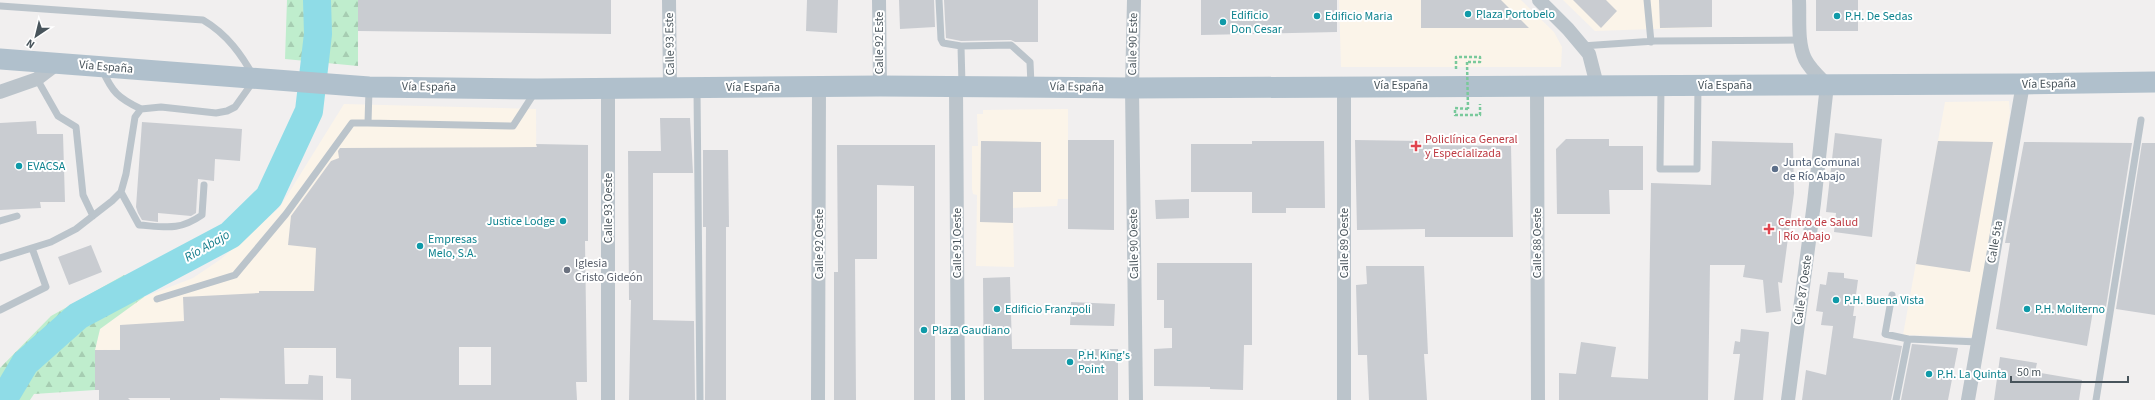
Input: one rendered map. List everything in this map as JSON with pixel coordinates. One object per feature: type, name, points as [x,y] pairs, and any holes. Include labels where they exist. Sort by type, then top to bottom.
[{"type":"main road","name":"Vía España","points":[[0,59],[344,86],[537,89],[880,86],[1132,88],[1344,85],[1827,85],[2155,82]]},
{"type":"street","name":"Calle 93 Este","points":[[669,0],[670,88]]},
{"type":"street","name":"Calle 92 Este","points":[[879,0],[880,86]]},
{"type":"street","name":"Calle 90 Este","points":[[1132,88],[1134,0]]},
{"type":"street","points":[[1539,0],[1568,29],[1589,54],[1597,85]]},
{"type":"street","points":[[1799,0],[1801,40],[1805,59],[1827,85]]},
{"type":"street","points":[[0,92],[37,79],[58,63]]},
{"type":"street","name":"Calle 5ta","points":[[1968,400],[2023,84]]},
{"type":"street","name":"Calle 89 Oeste","points":[[1344,85],[1344,400]]},
{"type":"street","name":"Calle 88 Oeste","points":[[1537,85],[1538,400]]},
{"type":"street","name":"Calle 87 Oeste","points":[[1788,400],[1814,203],[1827,85]]},
{"type":"street","name":"Calle 91 Oeste","points":[[958,400],[959,86]]},
{"type":"street","name":"Calle 92 Oeste","points":[[818,400],[819,87]]},
{"type":"street","name":"Calle 93 Oeste","points":[[608,88],[608,400]]},
{"type":"street","name":"Calle 90 Oeste","points":[[1132,88],[1136,400]]},
{"type":"lane","points":[[939,0],[941,40],[947,45],[961,46],[1012,45],[1030,62],[1031,86]]},
{"type":"lane","points":[[1647,0],[1651,42]]},
{"type":"lane","points":[[0,6],[203,20],[219,29],[243,57],[257,79],[235,107],[227,111],[216,113],[161,107],[141,108],[124,101],[110,87],[102,67]]},
{"type":"lane","points":[[1582,46],[1651,42],[1801,40]]},
{"type":"lane","points":[[959,86],[961,46]]},
{"type":"lane","points":[[37,79],[58,116],[76,127],[82,195],[93,216]]},
{"type":"lane","points":[[1661,85],[1660,169],[1697,169],[1698,85]]},
{"type":"lane","points":[[368,123],[369,87]]},
{"type":"lane","points":[[697,87],[700,400]]},
{"type":"lane","points":[[157,299],[235,275],[286,214],[352,123],[513,126],[537,89]]},
{"type":"lane","points":[[0,258],[51,242],[76,229],[112,201],[121,192],[126,174],[136,117],[141,108]]},
{"type":"lane","points":[[2096,400],[2141,120]]},
{"type":"lane","points":[[121,192],[139,226],[178,227],[202,215],[204,185]]},
{"type":"lane","points":[[0,221],[17,216]]},
{"type":"lane","points":[[0,310],[46,287],[32,248]]},
{"type":"lane","points":[[1892,295],[1885,334],[1908,339],[1978,342]]},
{"type":"lane","points":[[1896,400],[1908,339]]},
{"type":"path","points":[[1456,57],[1480,57],[1480,62],[1467,62],[1468,109],[1455,108],[1455,115],[1480,115]]},
{"type":"shaded area","points":[[1339,0],[1521,0],[1554,32],[1562,47],[1561,67],[1341,67]]},
{"type":"shaded area","points":[[1563,0],[1712,0],[1712,27],[1595,31]]},
{"type":"shaded area","points":[[2009,101],[2010,113],[1973,337],[1903,335],[1945,102]]},
{"type":"shaded area","name":"Empresas Melo, S.A.","points":[[344,104],[536,109],[537,286],[483,347],[95,350],[100,329],[144,297],[193,278],[221,259],[280,207]]},
{"type":"shaded area","points":[[1068,109],[1068,199],[1058,199],[1057,206],[1013,208],[1014,267],[976,266],[977,195],[973,194],[972,189],[972,146],[978,146],[977,114],[983,114],[983,110]]},
{"type":"green space","points":[[287,0],[358,0],[358,66],[285,59]]},
{"type":"green space","points":[[124,275],[144,297],[100,329],[95,350],[95,390],[34,394],[30,400],[0,400],[0,368],[51,316]]},
{"type":"building","points":[[358,0],[611,0],[611,34],[358,31]]},
{"type":"building","points":[[807,0],[838,0],[837,33],[806,31]]},
{"type":"building","points":[[899,0],[934,0],[935,27],[900,29]]},
{"type":"building","points":[[944,0],[1038,0],[1038,42],[1015,42],[1011,40],[961,41],[946,38]]},
{"type":"building","points":[[1201,0],[1337,0],[1337,32],[1201,35]]},
{"type":"building","name":"Plaza Portobelo","points":[[1421,0],[1501,0],[1529,28],[1421,28]]},
{"type":"building","points":[[1573,0],[1606,0],[1617,11],[1601,28]]},
{"type":"building","points":[[1659,0],[1712,0],[1712,27],[1660,28]]},
{"type":"building","name":"P.H. De Sedas","points":[[1816,0],[1858,0],[1858,31],[1816,31]]},
{"type":"building","points":[[660,118],[690,118],[693,173],[653,173],[653,320],[694,321],[695,400],[629,400],[631,300],[629,300],[628,151],[661,151]]},
{"type":"building","name":"EVACSA","points":[[36,121],[37,134],[63,134],[65,202],[40,202],[41,208],[0,210],[0,123]]},
{"type":"building","points":[[142,122],[242,129],[240,161],[215,159],[214,181],[198,179],[196,213],[191,216],[158,213],[158,222],[142,220],[138,213],[136,207]]},
{"type":"building","points":[[1835,133],[1882,139],[1872,237],[1834,232],[1836,213],[1826,212]]},
{"type":"building","points":[[1566,139],[1609,139],[1609,146],[1643,146],[1643,190],[1609,190],[1610,214],[1557,214],[1556,149]]},
{"type":"building","points":[[1068,140],[1114,140],[1114,230],[1068,229]]},
{"type":"building","points":[[1355,140],[1420,141],[1420,145],[1511,146],[1513,237],[1425,237],[1425,229],[1357,230]]},
{"type":"building","points":[[981,141],[1041,142],[1041,192],[1013,192],[1013,223],[980,222]]},
{"type":"building","points":[[1252,141],[1324,141],[1325,208],[1286,208],[1286,213],[1252,213],[1252,192],[1191,192],[1191,144],[1252,144]]},
{"type":"building","points":[[1712,141],[1793,143],[1794,193],[1782,283],[1778,282],[1781,311],[1766,313],[1763,280],[1743,277],[1745,265],[1710,265],[1708,400],[1559,400],[1559,373],[1576,374],[1581,342],[1616,347],[1611,377],[1648,379],[1651,183],[1711,185]]},
{"type":"building","points":[[1938,141],[1993,142],[1970,272],[1916,264]]},
{"type":"building","points":[[2024,142],[2132,143],[2106,307],[2094,305],[2087,346],[1996,329],[2010,243],[2005,243]]},
{"type":"building","points":[[2142,143],[2155,143],[2155,315],[2116,309]]},
{"type":"building","points":[[536,144],[588,145],[588,241],[585,241],[587,382],[576,382],[577,400],[351,400],[351,379],[336,378],[336,348],[284,348],[285,384],[308,384],[309,375],[323,376],[323,400],[220,398],[220,400],[170,400],[170,398],[128,398],[130,400],[99,400],[99,390],[95,390],[95,350],[120,350],[120,325],[184,321],[183,297],[259,293],[259,291],[314,291],[316,248],[288,245],[291,216],[331,161],[339,158],[338,151],[340,148],[537,147]],"holes":[[[459,347],[491,347],[491,385],[459,385]]]},
{"type":"building","name":"Plaza Gaudiano","points":[[837,145],[935,145],[935,400],[914,400],[914,186],[877,185],[877,259],[855,259],[856,400],[834,400],[834,272],[838,272]]},
{"type":"building","points":[[703,150],[728,150],[729,227],[726,227],[726,400],[705,400],[706,227],[703,227]]},
{"type":"building","points":[[1189,199],[1189,218],[1156,219],[1155,200]]},
{"type":"building","points":[[91,245],[102,272],[69,285],[58,257]]},
{"type":"building","points":[[1157,263],[1252,263],[1252,345],[1244,345],[1243,390],[1210,389],[1210,387],[1154,386],[1154,349],[1172,348],[1172,328],[1164,328],[1164,300],[1157,300]]},
{"type":"building","points":[[1366,266],[1424,266],[1428,354],[1424,354],[1427,400],[1369,400],[1367,355],[1358,355],[1356,285],[1367,284]]},
{"type":"building","points":[[1828,272],[1844,273],[1844,278],[1858,280],[1853,316],[1856,316],[1853,338],[1902,346],[1891,400],[1802,400],[1806,370],[1826,375],[1833,326],[1821,325],[1823,312],[1816,311],[1820,284],[1826,285]]},
{"type":"building","points":[[1010,277],[1012,349],[1118,349],[1118,400],[984,400],[983,278]]},
{"type":"building","points":[[1071,302],[1115,304],[1114,326],[1070,325]]},
{"type":"building","points":[[1741,329],[1769,332],[1763,400],[1734,400],[1740,354],[1733,354],[1735,341],[1740,342]]},
{"type":"building","name":"P.H. La Quinta","points":[[1912,344],[1958,348],[1948,400],[1901,400]]},
{"type":"building","points":[[2000,357],[2037,363],[2035,372],[2082,380],[2079,400],[1994,400]]},
{"type":"waterway","name":"Río Abajo","points":[[3,400],[25,363],[78,316],[230,235],[269,197],[309,111],[318,34],[317,0]]},
{"type":"place","name":"Plaza Portobelo","points":[[1468,14]]},
{"type":"place","name":"Edificio Maria","points":[[1317,16]]},
{"type":"place","name":"P.H. De Sedas","points":[[1837,16]]},
{"type":"place","name":"Edificio Don Cesar","points":[[1223,22]]},
{"type":"place","name":"Policlínica General y Especializada","points":[[1416,146]]},
{"type":"place","name":"EVACSA","points":[[19,166]]},
{"type":"place","name":"Junta Comunal de Río Abajo","points":[[1775,169]]},
{"type":"place","name":"Justice Lodge","points":[[563,221]]},
{"type":"place","name":"Centro de Salud | Río Abajo","points":[[1769,229]]},
{"type":"place","name":"Empresas Melo, S.A.","points":[[420,246]]},
{"type":"place","name":"Iglesia Cristo Gideón","points":[[567,270]]},
{"type":"place","name":"P.H. Buena Vista","points":[[1836,300]]},
{"type":"place","name":"Edificio Franzpoli","points":[[997,309]]},
{"type":"place","name":"P.H. Moliterno","points":[[2027,309]]},
{"type":"place","name":"Plaza Gaudiano","points":[[924,330]]},
{"type":"place","name":"P.H. King's Point","points":[[1070,362]]},
{"type":"place","name":"P.H. La Quinta","points":[[1929,374]]}]
